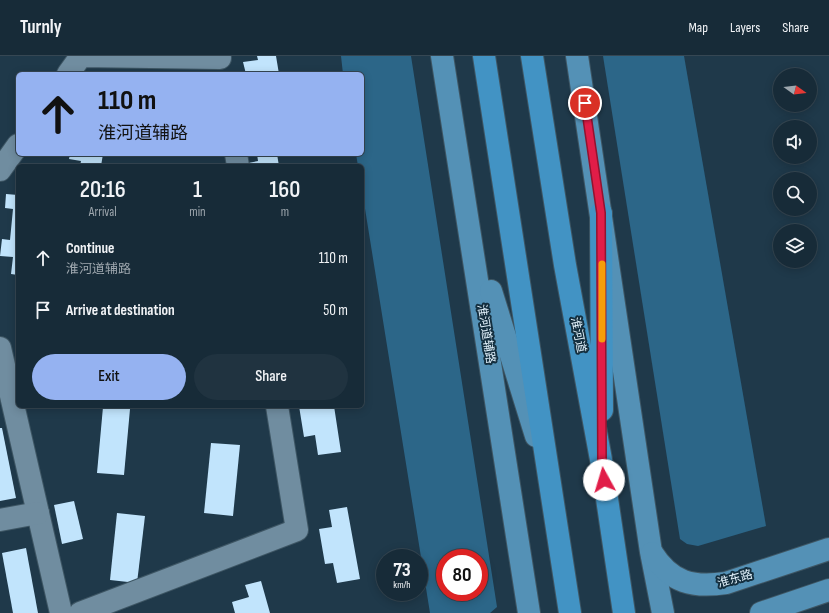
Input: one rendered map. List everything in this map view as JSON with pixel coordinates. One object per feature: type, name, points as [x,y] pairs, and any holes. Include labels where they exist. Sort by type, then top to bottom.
[{"type":"highway","points":[[484,56],[570,613]]},
{"type":"highway","name":"淮河道","points":[[532,56],[565,265],[602,465],[624,613]]},
{"type":"highway","points":[[601,213],[602,465]]},
{"type":"main road","name":"淮河道辅路","points":[[442,56],[529,612]]},
{"type":"main road","points":[[577,56],[651,552],[663,613]]},
{"type":"main road","points":[[469,223],[551,483]]},
{"type":"main road","name":"淮东路","points":[[651,552],[660,567],[671,575],[691,585],[709,586],[726,583],[829,549]]},
{"type":"main road","points":[[761,613],[829,590]]},
{"type":"lane","points":[[69,72],[81,56],[221,63]]},
{"type":"lane","points":[[0,170],[16,148]]},
{"type":"lane","points":[[0,348],[61,613]]},
{"type":"lane","points":[[80,613],[297,530],[277,408]]},
{"type":"lane","points":[[0,520],[38,513]]},
{"type":"shaded area","points":[[341,56],[411,56],[488,549],[436,549],[436,601],[488,601],[488,549],[497,607],[490,613],[430,613],[428,601],[428,549],[420,549],[364,202],[364,164],[358,164],[356,156],[364,156],[364,72],[343,72]]},
{"type":"shaded area","points":[[603,56],[684,56],[766,526],[698,546],[687,544],[680,539]]},
{"type":"building","points":[[257,56],[276,56],[279,72],[246,72],[243,62],[258,60]]},
{"type":"building","points":[[70,156],[103,156],[101,164],[80,164],[81,161],[69,159]]},
{"type":"building","points":[[257,156],[277,156],[279,164],[248,164],[258,161]]},
{"type":"building","points":[[6,194],[16,195],[16,275],[11,274],[13,257],[0,256],[2,239],[10,240],[13,209],[5,208]]},
{"type":"building","points":[[103,408],[130,409],[124,475],[97,473]]},
{"type":"building","points":[[299,408],[334,408],[341,452],[318,455],[315,435],[304,437]]},
{"type":"building","points":[[0,428],[2,428],[16,498],[0,501]]},
{"type":"building","points":[[211,443],[240,445],[233,516],[204,513]]},
{"type":"building","points":[[74,501],[83,539],[62,544],[54,505]]},
{"type":"building","points":[[347,507],[360,579],[337,583],[333,563],[325,564],[319,529],[332,527],[329,510]]},
{"type":"building","points":[[117,513],[145,516],[137,583],[110,580]]},
{"type":"building","points":[[26,548],[38,613],[13,613],[2,553]]},
{"type":"building","points":[[261,581],[270,613],[235,613],[232,602],[249,597],[245,585]]},
{"type":"slow traffic","points":[[602,264],[602,339]]},
{"type":"route","points":[[585,103],[601,213],[602,465],[604,480]]}]
